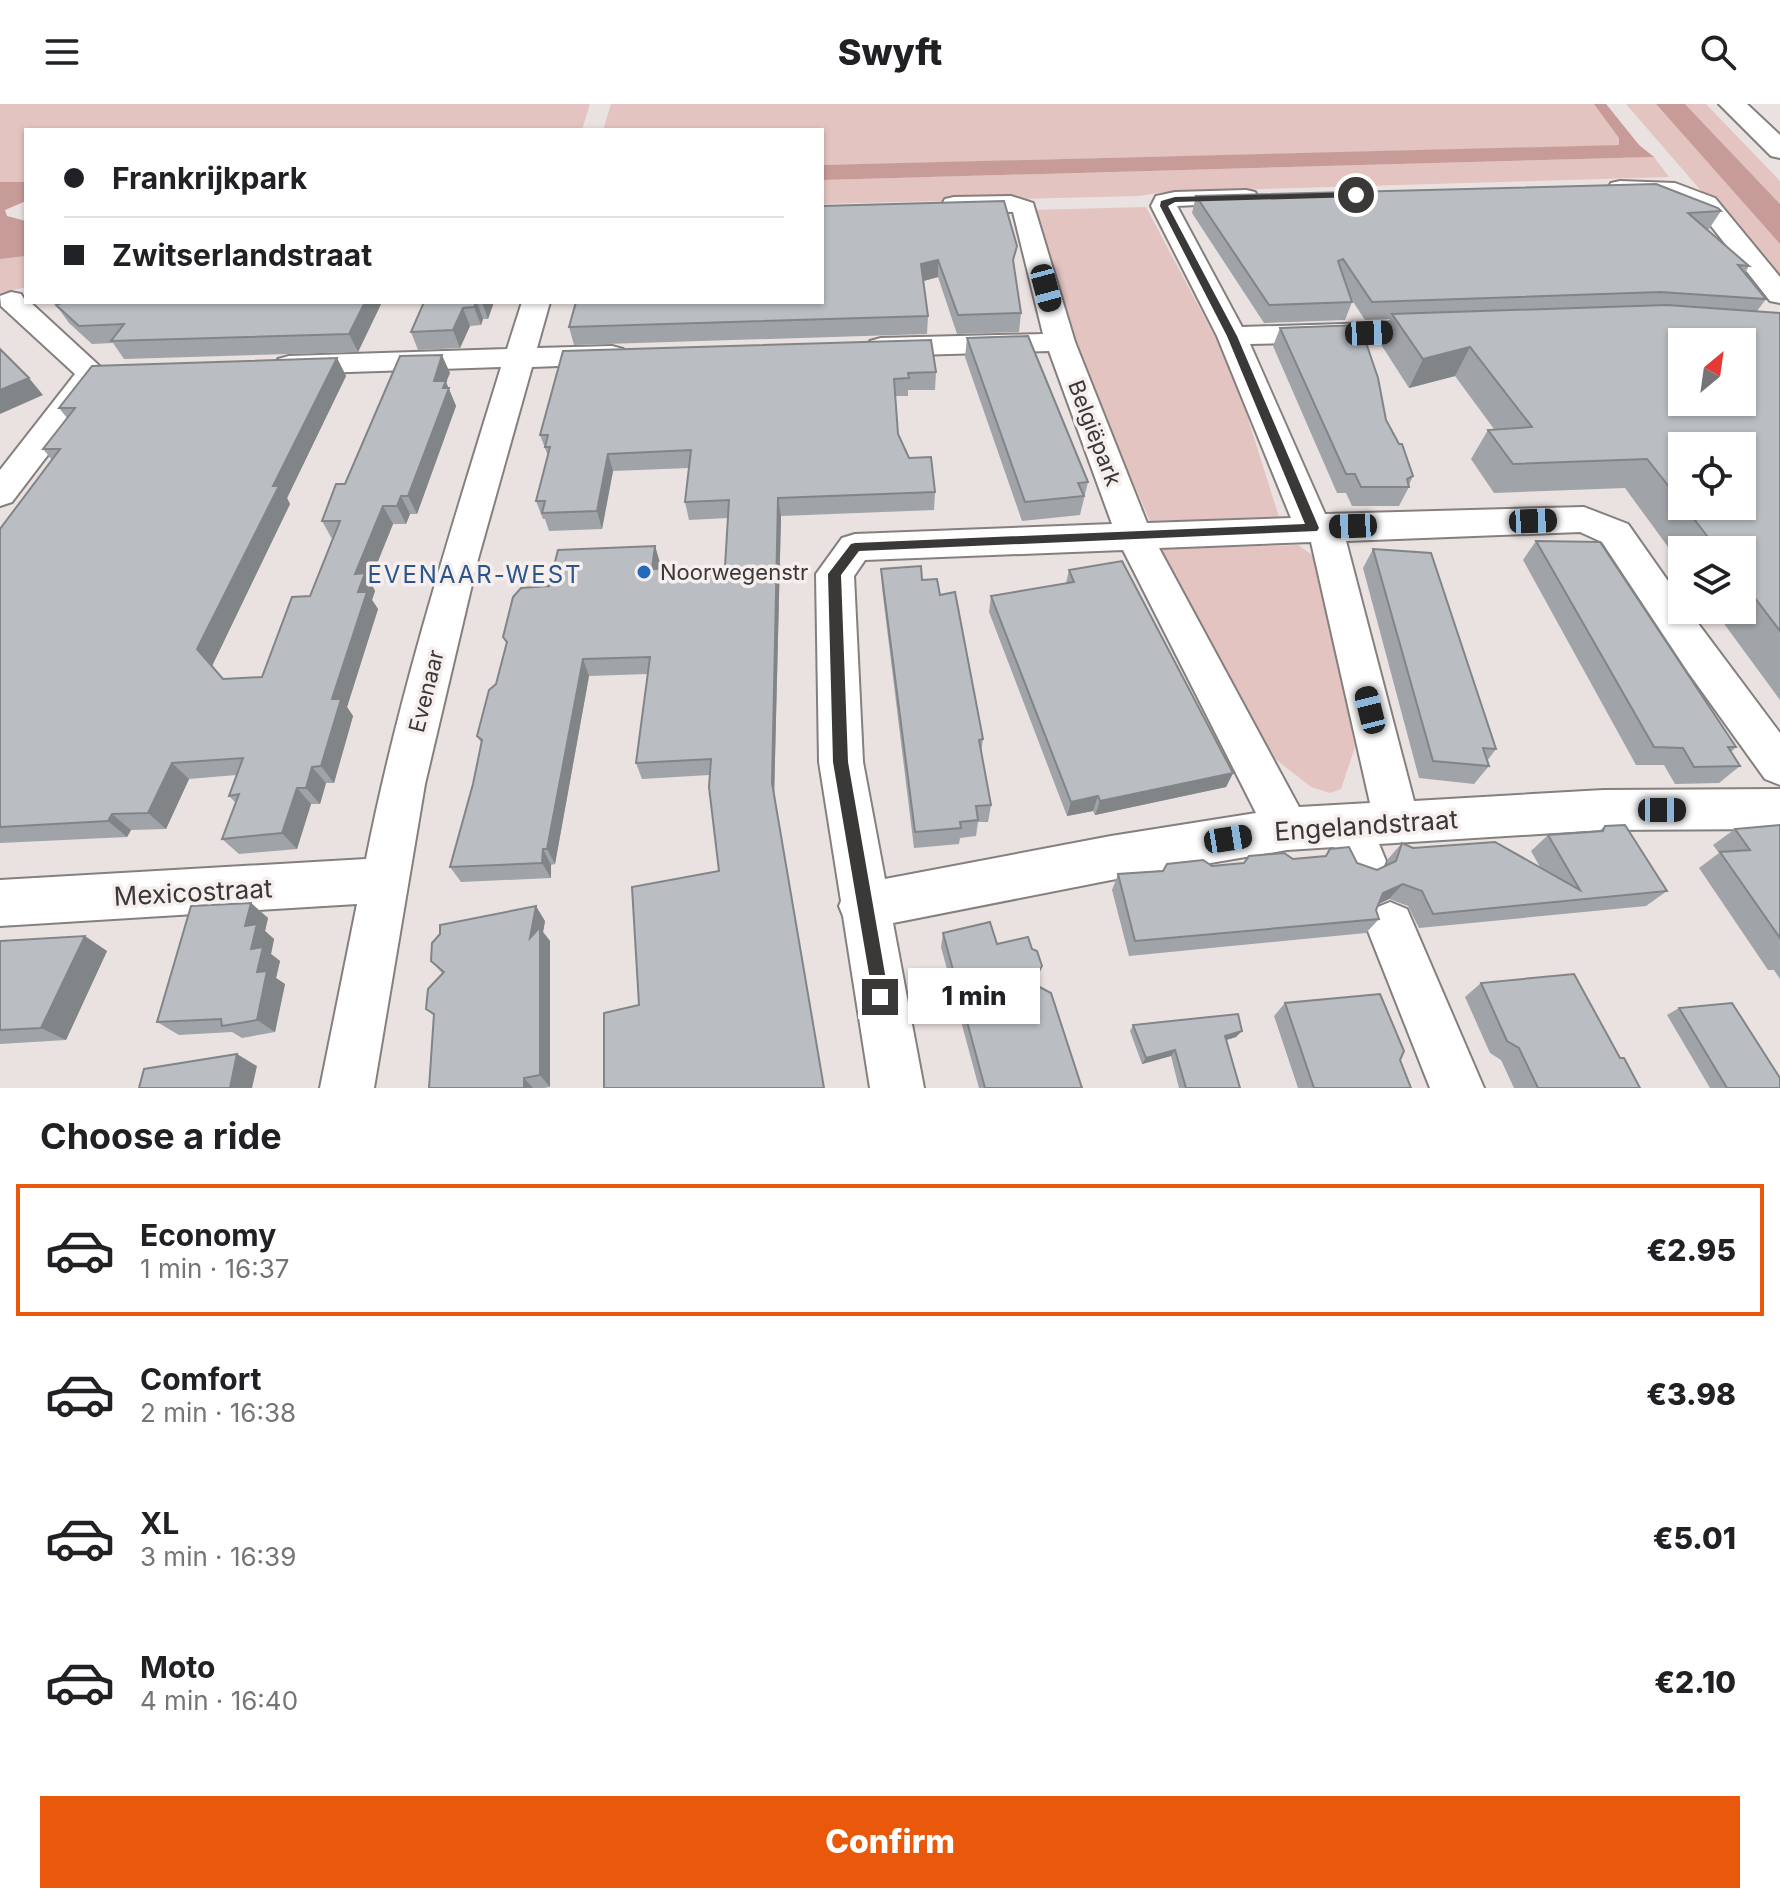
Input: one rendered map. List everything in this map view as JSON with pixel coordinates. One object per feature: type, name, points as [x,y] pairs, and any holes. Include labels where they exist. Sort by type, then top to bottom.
[{"type":"street","points":[[1732,104],[1780,150]]},
{"type":"street","points":[[1755,104],[1780,128]]},
{"type":"street","points":[[1595,189],[1657,187],[1693,195],[1706,203],[1780,295]]},
{"type":"street","points":[[1268,197],[1165,201],[1164,206],[1232,336],[1319,527],[1397,822]]},
{"type":"street","name":"Belgiëpark","points":[[932,205],[1011,203],[1024,208],[1060,342],[1134,535],[1287,829]]},
{"type":"street","points":[[12,298],[91,372],[123,371]]},
{"type":"street","name":"Evenaar","points":[[347,1088],[403,784],[456,574],[535,304]]},
{"type":"street","points":[[1232,336],[1466,329]]},
{"type":"street","points":[[853,348],[1060,342]]},
{"type":"street","points":[[266,366],[645,354]]},
{"type":"street","points":[[0,494],[84,386],[91,372]]},
{"type":"street","points":[[897,1088],[863,906],[841,762],[835,574],[855,547],[1584,519],[1615,533],[1702,661],[1780,766]]},
{"type":"street","name":"Engelandstraat","points":[[863,906],[1111,858],[1287,829],[1356,843],[1397,822],[1603,810],[1780,809]]},
{"type":"street","name":"Mexicostraat","points":[[0,903],[386,880]]},
{"type":"street","points":[[1390,926],[1457,1088]]},
{"type":"shaded area","points":[[0,104],[590,104],[583,128],[24,128],[24,182],[0,182]]},
{"type":"shaded area","points":[[611,104],[1606,104],[1639,145],[824,165],[824,128],[604,128]]},
{"type":"shaded area","points":[[1594,104],[1606,104],[1639,145],[1654,157],[824,180],[824,165],[1619,145],[1619,138]]},
{"type":"shaded area","points":[[1626,104],[1656,104],[1780,244],[1780,282]]},
{"type":"shaded area","points":[[1656,104],[1685,104],[1780,204],[1780,244]]},
{"type":"shaded area","points":[[1685,104],[1706,104],[1780,181],[1780,204]]},
{"type":"shaded area","points":[[1654,157],[1669,177],[824,204],[824,180]]},
{"type":"shaded area","points":[[0,182],[24,182],[24,202],[5,210],[7,216],[24,220],[24,256],[0,259]]},
{"type":"shaded area","points":[[1146,207],[1233,371],[1279,517],[1150,521],[1067,332],[1031,210]]},
{"type":"shaded area","points":[[24,256],[24,287],[0,293],[0,259]]},
{"type":"shaded area","points":[[1298,545],[1318,559],[1355,747],[1341,789],[1330,793],[1311,787],[1269,754],[1159,549]]},
{"type":"building","points":[[1656,184],[1721,211],[1688,213],[1749,266],[1738,265],[1766,299],[1660,292],[1372,302],[1343,259],[1338,261],[1352,302],[1269,305],[1196,196]]},
{"type":"building","points":[[1004,201],[1017,246],[1013,260],[1021,313],[958,315],[938,260],[921,264],[928,316],[569,327],[575,304],[824,304],[824,206]]},
{"type":"building","points":[[364,304],[349,334],[111,341],[124,324],[79,326],[56,305]]},
{"type":"building","points":[[423,304],[475,304],[474,307],[463,308],[453,330],[411,332]]},
{"type":"building","points":[[1667,305],[1780,313],[1780,631],[1756,599],[1756,536],[1707,536],[1695,520],[1756,520],[1756,432],[1668,432],[1668,485],[1647,459],[1513,464],[1488,430],[1532,427],[1470,347],[1423,359],[1392,314]]},
{"type":"building","points":[[1360,325],[1378,378],[1386,420],[1399,444],[1402,444],[1413,476],[1407,479],[1409,487],[1361,487],[1355,474],[1346,474],[1280,328]]},
{"type":"building","points":[[1028,336],[1088,482],[1078,483],[1084,496],[1025,502],[967,338]]},
{"type":"building","points":[[931,340],[936,372],[908,373],[909,378],[894,379],[898,434],[909,458],[931,457],[935,492],[778,498],[772,783],[824,1088],[604,1088],[604,1013],[639,1005],[632,887],[719,871],[709,787],[711,759],[636,763],[650,657],[583,659],[542,863],[450,867],[473,784],[482,740],[477,736],[489,690],[496,684],[507,642],[503,637],[513,597],[521,588],[549,586],[558,550],[655,546],[652,569],[725,567],[729,500],[685,502],[691,450],[608,454],[597,511],[542,513],[545,501],[536,501],[550,447],[545,447],[548,435],[540,435],[563,351]]},
{"type":"building","points":[[0,349],[29,378],[0,390]]},
{"type":"building","points":[[442,355],[434,381],[446,381],[443,388],[449,388],[408,496],[401,496],[397,506],[383,506],[355,574],[365,573],[358,592],[367,592],[332,699],[341,699],[321,766],[312,767],[306,788],[297,788],[282,833],[222,839],[239,794],[229,796],[243,758],[172,763],[148,813],[112,814],[108,821],[0,827],[0,529],[60,449],[43,449],[75,408],[59,408],[92,366],[337,358],[273,486],[279,486],[197,649],[223,679],[262,677],[292,597],[310,596],[340,521],[322,521],[336,484],[345,484],[400,356]]},
{"type":"building","points":[[1536,541],[1600,542],[1736,747],[1728,747],[1740,766],[1694,767],[1683,748],[1654,747]]},
{"type":"building","points":[[1373,549],[1431,553],[1496,749],[1483,748],[1489,766],[1433,761]]},
{"type":"building","points":[[1122,561],[1233,773],[1100,801],[1098,796],[1071,802],[991,596],[1074,582],[1069,570]]},
{"type":"building","points":[[921,566],[922,580],[937,579],[940,595],[955,592],[983,739],[979,740],[991,805],[976,806],[978,820],[960,822],[961,828],[915,832],[881,569]]},
{"type":"building","points":[[1625,825],[1667,891],[1433,914],[1422,891],[1403,884],[1383,893],[1376,910],[1379,919],[1135,941],[1118,874],[1163,871],[1167,864],[1203,860],[1212,866],[1244,863],[1249,856],[1284,853],[1293,859],[1326,856],[1330,849],[1349,847],[1357,863],[1377,870],[1396,861],[1402,843],[1413,848],[1495,842],[1580,890],[1548,835],[1603,831],[1605,826]]},
{"type":"building","points":[[1780,825],[1780,938],[1720,852],[1750,850],[1735,829]]},
{"type":"building","points":[[251,903],[245,926],[257,924],[251,949],[263,947],[257,972],[267,971],[257,1020],[222,1026],[221,1019],[157,1022],[191,906]]},
{"type":"building","points":[[536,906],[530,938],[540,927],[540,1075],[524,1078],[524,1088],[429,1088],[434,1014],[426,1009],[428,989],[444,972],[431,961],[432,943],[440,934],[440,925]]},
{"type":"building","points":[[990,922],[997,944],[1028,937],[1032,949],[1037,951],[1042,966],[1032,983],[1051,993],[1082,1088],[985,1088],[943,933]]},
{"type":"building","points":[[85,936],[41,1028],[0,1030],[0,941]]},
{"type":"building","points":[[1574,974],[1640,1088],[1538,1088],[1519,1048],[1507,1041],[1481,983]]},
{"type":"building","points":[[1380,994],[1404,1051],[1400,1060],[1411,1088],[1314,1088],[1285,1003]]},
{"type":"building","points":[[1732,1003],[1780,1078],[1780,1088],[1727,1088],[1679,1008]]},
{"type":"building","points":[[1238,1014],[1242,1031],[1225,1036],[1240,1088],[1186,1088],[1175,1050],[1146,1058],[1133,1025]]},
{"type":"building","points":[[237,1054],[230,1088],[139,1088],[144,1069]]},
{"type":"place","name":"Noorwegenstr","points":[[644,572]]},
{"type":"district","name":"EVENAAR-WEST","points":[[475,574]]},
{"type":"route","points":[[880,997],[841,762],[835,574],[855,547],[1313,528],[1232,336],[1164,206],[1165,201],[1175,199],[1356,195]]}]
